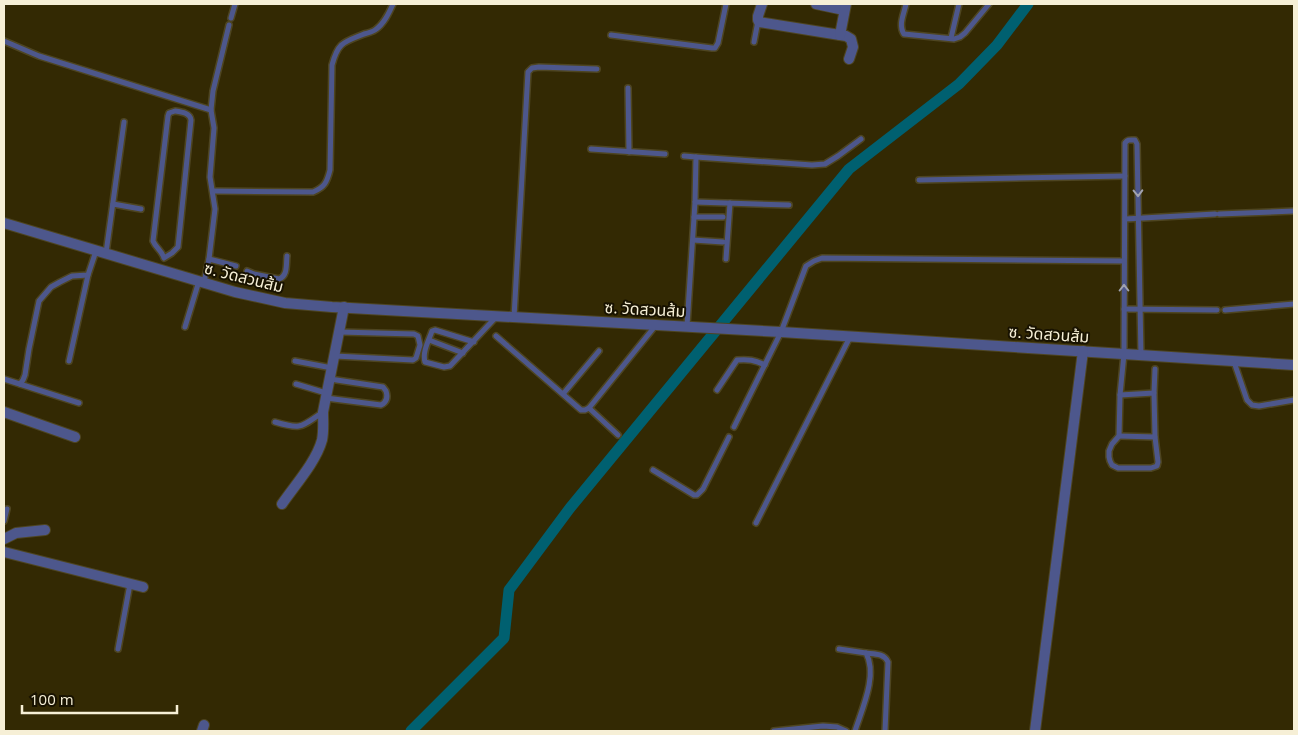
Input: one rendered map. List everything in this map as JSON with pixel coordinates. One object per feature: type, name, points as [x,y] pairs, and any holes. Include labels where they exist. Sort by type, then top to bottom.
[{"type":"street","points":[[762,4],[758,20],[764,23],[851,38],[853,47],[849,59]]},
{"type":"street","points":[[816,4],[845,7],[840,35]]},
{"type":"street","name":"ซ. วัดสวนส้ม","points":[[4,223],[235,292],[285,303],[850,336],[1294,365]]},
{"type":"street","points":[[282,504],[312,462],[321,441],[324,426],[323,412],[344,307]]},
{"type":"street","points":[[1035,731],[1083,351]]},
{"type":"street","points":[[4,412],[75,437]]},
{"type":"street","points":[[4,540],[16,533],[45,530]]},
{"type":"street","points":[[4,552],[142,587]]},
{"type":"lane","points":[[231,18],[235,4]]},
{"type":"lane","points":[[212,191],[313,192],[327,182],[330,170],[332,64],[336,52],[345,43],[376,29],[388,16],[394,4]]},
{"type":"lane","points":[[612,35],[715,48],[718,43],[726,4]]},
{"type":"lane","points":[[906,4],[901,25],[901,30],[904,34],[954,39],[965,33],[989,4]]},
{"type":"lane","points":[[951,38],[960,4]]},
{"type":"lane","points":[[754,42],[758,20]]},
{"type":"lane","points":[[186,327],[209,259],[215,209],[210,177],[214,128],[211,110],[213,91],[229,25]]},
{"type":"lane","points":[[4,41],[39,56],[211,110]]},
{"type":"lane","points":[[514,317],[528,72],[532,68],[539,67],[597,69]]},
{"type":"lane","points":[[628,88],[629,152]]},
{"type":"lane","points":[[162,270],[164,258],[153,241],[168,116],[171,112],[175,111],[186,114],[191,117],[191,120],[178,247],[164,258]]},
{"type":"lane","points":[[69,361],[88,275],[101,252],[113,204],[124,122]]},
{"type":"lane","points":[[684,156],[818,165],[825,164],[861,139]]},
{"type":"lane","points":[[1141,355],[1137,144],[1135,140],[1127,140],[1124,354],[1119,436],[1112,444],[1109,457],[1112,465],[1118,468],[1152,468],[1157,466],[1155,369]]},
{"type":"lane","points":[[591,149],[665,154]]},
{"type":"lane","points":[[687,326],[696,157]]},
{"type":"lane","points":[[919,180],[1125,176]]},
{"type":"lane","points":[[695,202],[789,205]]},
{"type":"lane","points":[[726,259],[730,202]]},
{"type":"lane","points":[[113,204],[141,208]]},
{"type":"lane","points":[[1125,219],[1294,211]]},
{"type":"lane","points":[[694,216],[723,217]]},
{"type":"lane","points":[[693,240],[722,242]]},
{"type":"lane","points":[[247,271],[262,276],[282,278],[286,270],[287,256]]},
{"type":"lane","points":[[734,428],[781,332],[806,266],[814,261],[822,258],[1124,261]]},
{"type":"lane","points":[[209,259],[236,266]]},
{"type":"lane","points":[[20,384],[26,374],[39,301],[44,294],[60,282],[80,274],[88,275]]},
{"type":"lane","points":[[1225,310],[1294,304]]},
{"type":"lane","points":[[1124,310],[1217,310]]},
{"type":"lane","points":[[474,342],[435,330],[432,331],[424,354],[425,362],[448,367],[474,342],[497,316]]},
{"type":"lane","points":[[496,336],[581,410],[585,410],[589,408],[656,325]]},
{"type":"lane","points":[[335,356],[413,360],[416,358],[420,345],[418,336],[414,334],[340,332]]},
{"type":"lane","points":[[756,523],[850,336]]},
{"type":"lane","points":[[429,340],[463,353]]},
{"type":"lane","points":[[563,394],[599,351]]},
{"type":"lane","points":[[717,390],[737,360],[755,360],[765,365]]},
{"type":"lane","points":[[296,361],[332,368]]},
{"type":"lane","points":[[1234,362],[1247,400],[1252,405],[1259,406],[1294,400]]},
{"type":"lane","points":[[4,379],[79,403]]},
{"type":"lane","points":[[296,384],[326,396],[381,404],[387,398],[383,387],[330,380]]},
{"type":"lane","points":[[1120,395],[1154,392]]},
{"type":"lane","points":[[589,408],[618,435]]},
{"type":"lane","points":[[276,422],[296,427],[304,425],[323,412]]},
{"type":"lane","points":[[1119,436],[1155,437]]},
{"type":"lane","points":[[653,470],[697,495],[729,437]]},
{"type":"lane","points":[[4,521],[7,509]]},
{"type":"lane","points":[[118,649],[130,584]]},
{"type":"lane","points":[[839,649],[882,656],[888,662],[885,731]]},
{"type":"lane","points":[[855,731],[868,689],[870,671],[869,659],[866,653]]},
{"type":"lane","points":[[774,731],[823,726],[837,727],[846,731]]},
{"type":"waterway","points":[[411,731],[504,638],[509,590],[570,508],[849,169],[959,84],[997,45],[1028,4]]}]
